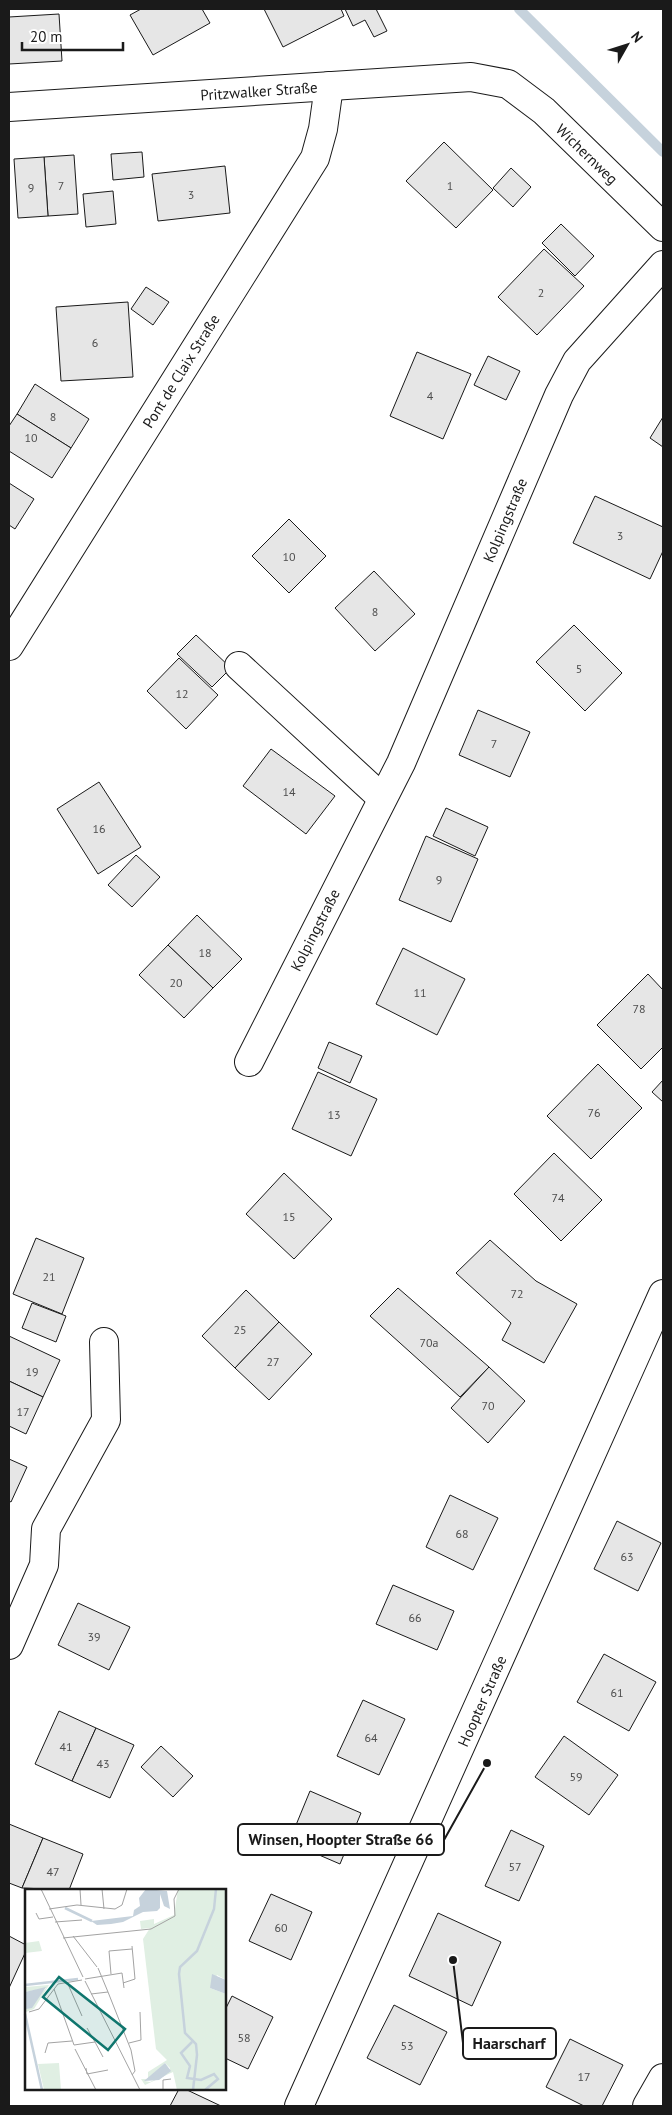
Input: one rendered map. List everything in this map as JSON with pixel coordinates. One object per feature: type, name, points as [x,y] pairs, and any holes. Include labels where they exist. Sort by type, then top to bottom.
[{"type":"street","name":"Pritzwalker Straße","points":[[9,107],[471,77],[508,84]]},
{"type":"street","name":"Wichernweg","points":[[508,84],[544,111],[663,228]]},
{"type":"street","name":"Pont de Claix Straße","points":[[9,646],[314,158],[323,129],[329,86]]},
{"type":"street","name":"Kolpingstraße","points":[[249,1062],[401,762],[559,395],[577,361],[663,265]]},
{"type":"street","points":[[239,666],[382,798]]},
{"type":"street","name":"Hoopter Straße","points":[[299,2106],[663,1294]]},
{"type":"street","points":[[9,1646],[44,1565],[46,1529],[106,1420],[104,1342]]},
{"type":"street","points":[[647,2106],[663,2078]]},
{"type":"building","points":[[141,9],[202,9],[210,23],[153,55],[130,15]]},
{"type":"building","points":[[264,9],[341,9],[344,16],[283,47]]},
{"type":"building","points":[[345,9],[376,9],[387,31],[374,37],[365,20],[353,26]]},
{"type":"building","points":[[59,14],[62,61],[9,64],[9,17]]},
{"type":"building","points":[[444,142],[493,190],[456,228],[406,181]]},
{"type":"building","points":[[142,152],[144,177],[113,180],[111,154]]},
{"type":"building","points":[[74,155],[78,214],[48,216],[44,157]]},
{"type":"building","points":[[44,157],[48,216],[18,218],[14,159]]},
{"type":"building","points":[[225,166],[230,213],[158,221],[152,174]]},
{"type":"building","points":[[511,168],[531,187],[513,207],[493,188]]},
{"type":"building","points":[[113,191],[116,224],[86,227],[83,194]]},
{"type":"building","points":[[561,224],[594,256],[575,276],[542,243]]},
{"type":"building","points":[[544,249],[584,286],[537,335],[498,297]]},
{"type":"building","points":[[146,287],[169,302],[153,325],[131,309]]},
{"type":"building","points":[[128,302],[133,377],[61,381],[56,307]]},
{"type":"building","points":[[417,352],[471,374],[443,439],[390,416]]},
{"type":"building","points":[[488,356],[520,371],[506,400],[474,385]]},
{"type":"building","points":[[35,384],[89,419],[71,448],[17,414]]},
{"type":"building","points":[[17,414],[71,448],[52,478],[9,451],[9,426]]},
{"type":"building","points":[[663,417],[663,447],[650,438]]},
{"type":"building","points":[[9,483],[34,499],[15,529],[9,525]]},
{"type":"building","points":[[595,496],[663,527],[663,551],[650,579],[573,543]]},
{"type":"building","points":[[289,519],[326,556],[289,593],[252,556]]},
{"type":"building","points":[[374,571],[415,614],[375,651],[335,608]]},
{"type":"building","points":[[574,625],[622,673],[585,711],[536,662]]},
{"type":"building","points":[[196,635],[231,668],[212,687],[177,654]]},
{"type":"building","points":[[179,658],[218,695],[186,729],[147,691]]},
{"type":"building","points":[[478,710],[530,732],[510,777],[459,755]]},
{"type":"building","points":[[271,749],[335,796],[306,834],[243,786]]},
{"type":"building","points":[[99,782],[141,847],[98,874],[57,809]]},
{"type":"building","points":[[446,808],[488,827],[475,856],[433,836]]},
{"type":"building","points":[[426,836],[478,859],[451,922],[399,900]]},
{"type":"building","points":[[136,855],[160,877],[132,907],[108,885]]},
{"type":"building","points":[[197,915],[242,959],[213,988],[168,945]]},
{"type":"building","points":[[168,945],[213,988],[184,1018],[139,975]]},
{"type":"building","points":[[403,948],[465,979],[437,1035],[376,1004]]},
{"type":"building","points":[[648,974],[663,990],[663,1047],[641,1069],[597,1025]]},
{"type":"building","points":[[329,1042],[362,1056],[350,1083],[318,1068]]},
{"type":"building","points":[[598,1064],[642,1108],[591,1159],[547,1116]]},
{"type":"building","points":[[318,1072],[377,1099],[351,1156],[292,1129]]},
{"type":"building","points":[[663,1080],[663,1102],[652,1092]]},
{"type":"building","points":[[554,1153],[602,1200],[561,1241],[514,1194]]},
{"type":"building","points":[[284,1173],[332,1219],[294,1259],[246,1214]]},
{"type":"building","points":[[36,1238],[84,1258],[62,1314],[13,1294]]},
{"type":"building","points":[[490,1240],[536,1281],[577,1304],[544,1363],[502,1340],[511,1323],[456,1273]]},
{"type":"building","points":[[398,1288],[489,1367],[460,1397],[370,1316]]},
{"type":"building","points":[[246,1290],[279,1322],[235,1368],[202,1336]]},
{"type":"building","points":[[32,1303],[66,1316],[56,1342],[22,1328]]},
{"type":"building","points":[[279,1322],[312,1354],[269,1400],[235,1368]]},
{"type":"building","points":[[9,1336],[60,1360],[43,1397],[9,1381]]},
{"type":"building","points":[[489,1367],[525,1401],[488,1443],[451,1408]]},
{"type":"building","points":[[9,1381],[43,1397],[26,1434],[9,1426]]},
{"type":"building","points":[[9,1459],[27,1467],[11,1502],[9,1501]]},
{"type":"building","points":[[450,1495],[498,1518],[473,1570],[426,1547]]},
{"type":"building","points":[[617,1521],[661,1543],[638,1591],[594,1569]]},
{"type":"building","points":[[393,1585],[454,1611],[437,1650],[376,1624]]},
{"type":"building","points":[[78,1603],[130,1627],[109,1670],[58,1645]]},
{"type":"building","points":[[604,1654],[656,1682],[629,1731],[577,1702]]},
{"type":"building","points":[[363,1700],[405,1719],[379,1775],[337,1756]]},
{"type":"building","points":[[59,1711],[96,1728],[72,1781],[35,1764]]},
{"type":"building","points":[[96,1728],[134,1745],[110,1798],[72,1781]]},
{"type":"building","points":[[564,1736],[618,1775],[589,1815],[535,1777]]},
{"type":"building","points":[[161,1746],[193,1776],[173,1797],[141,1767]]},
{"type":"building","points":[[310,1791],[361,1813],[340,1864],[289,1842]]},
{"type":"building","points":[[9,1824],[43,1838],[22,1888],[9,1883]]},
{"type":"building","points":[[511,1830],[544,1846],[519,1901],[485,1886]]},
{"type":"building","points":[[43,1838],[83,1854],[69,1889],[22,1888]]},
{"type":"building","points":[[271,1894],[312,1912],[291,1960],[249,1941]]},
{"type":"building","points":[[438,1913],[501,1942],[472,2006],[409,1976]]},
{"type":"building","points":[[9,1936],[25,1944],[25,1953],[9,1988]]},
{"type":"building","points":[[232,1996],[273,2017],[248,2069],[226,2058],[226,2008]]},
{"type":"building","points":[[394,2005],[447,2032],[420,2085],[367,2058]]},
{"type":"building","points":[[570,2039],[623,2065],[602,2106],[584,2106],[546,2087]]},
{"type":"building","points":[[178,2090],[187,2090],[221,2106],[170,2106]]},
{"type":"waterway","points":[[519,9],[663,152]]},
{"type":"place","name":"Winsen, Hoopter Straße 66","points":[[487,1763]]},
{"type":"place","name":"Haarscharf","points":[[453,1960]]}]
